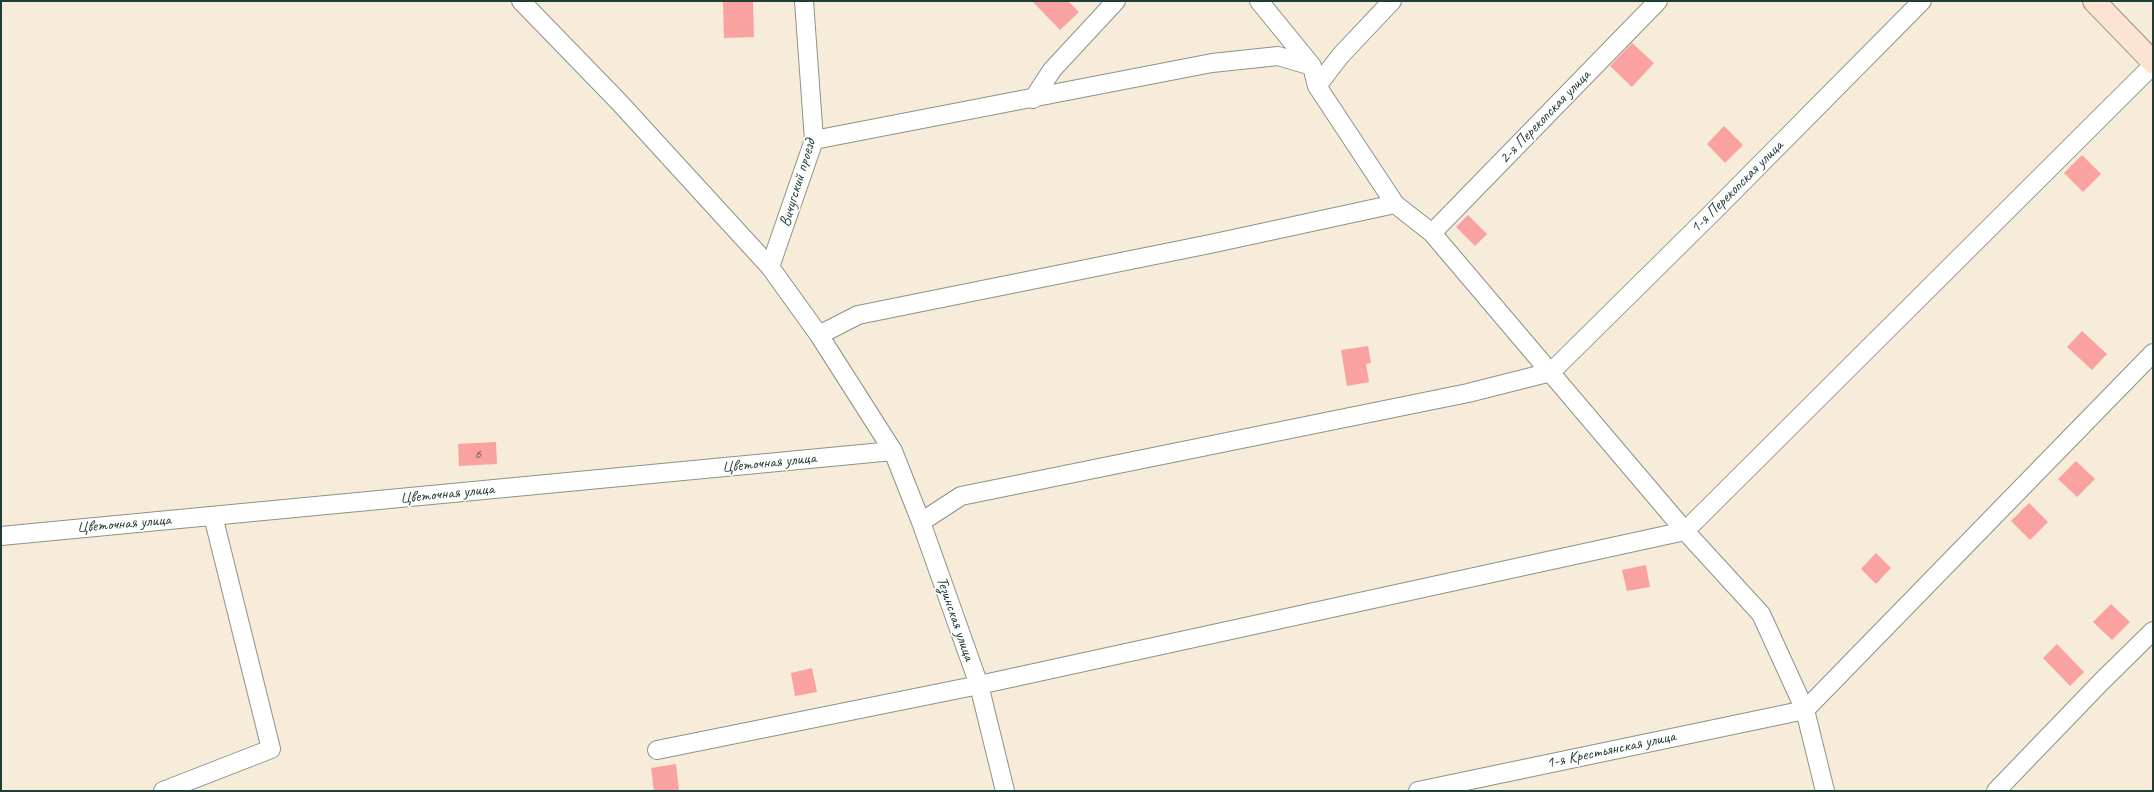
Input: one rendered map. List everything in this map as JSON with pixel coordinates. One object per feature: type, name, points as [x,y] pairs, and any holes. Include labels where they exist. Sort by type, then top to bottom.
[{"type":"street","name":"Тезинская улица","points":[[521,1],[619,102],[770,268],[819,336],[893,451],[921,522],[979,685],[1005,791]]},
{"type":"street","name":"Вичугский проезд","points":[[770,268],[814,140],[804,1]]},
{"type":"street","points":[[1033,98],[1052,70],[1116,1]]},
{"type":"street","points":[[1259,1],[1312,66],[1317,86],[1394,204],[1432,233],[1685,531],[1761,614],[1805,710],[1825,791]]},
{"type":"street","points":[[1317,86],[1342,55],[1392,1]]},
{"type":"street","name":"2-я Перекопская улица","points":[[1432,233],[1658,1]]},
{"type":"street","name":"1-я Перекопская улица","points":[[1551,372],[1922,1]]},
{"type":"street","points":[[2094,1],[2153,62]]},
{"type":"street","points":[[814,140],[1212,63],[1278,56],[1312,66]]},
{"type":"street","points":[[657,750],[979,685],[1685,531],[2153,65]]},
{"type":"street","points":[[819,336],[858,315],[1210,244],[1394,204]]},
{"type":"street","points":[[1805,710],[2153,353]]},
{"type":"street","points":[[921,522],[961,496],[1468,393],[1551,372]]},
{"type":"street","name":"Цветочная улица","points":[[1,536],[893,451]]},
{"type":"street","points":[[163,791],[271,749],[213,516]]},
{"type":"street","points":[[1996,791],[2102,681],[2153,632]]},
{"type":"street","name":"1-я Крестьянская улица","points":[[1418,791],[1805,710]]},
{"type":"building","points":[[1032,1],[1068,1],[1079,12],[1060,30]]},
{"type":"building","points":[[723,2],[753,2],[754,37],[724,38]]},
{"type":"building","points":[[1632,43],[1654,63],[1632,87],[1610,66]]},
{"type":"building","points":[[1724,126],[1743,145],[1725,163],[1707,144]]},
{"type":"building","points":[[2082,155],[2101,174],[2083,192],[2064,173]]},
{"type":"building","points":[[1468,215],[1487,234],[1475,246],[1456,227]]},
{"type":"building","points":[[2082,331],[2107,354],[2092,370],[2067,347]]},
{"type":"building","points":[[1368,346],[1371,363],[1366,364],[1369,382],[1347,386],[1341,350]]},
{"type":"building","points":[[496,442],[497,464],[459,466],[458,444]]},
{"type":"building","points":[[2076,461],[2095,479],[2077,497],[2058,479]]},
{"type":"building","points":[[2029,503],[2048,522],[2030,540],[2011,521]]},
{"type":"building","points":[[1876,553],[1891,568],[1876,584],[1861,569]]},
{"type":"building","points":[[1646,565],[1650,587],[1627,591],[1622,570]]},
{"type":"building","points":[[2111,604],[2130,622],[2112,640],[2093,622]]},
{"type":"building","points":[[2057,644],[2084,672],[2070,686],[2043,658]]},
{"type":"building","points":[[812,668],[817,692],[795,696],[791,673]]},
{"type":"building","points":[[676,764],[679,791],[654,791],[651,768]]}]
